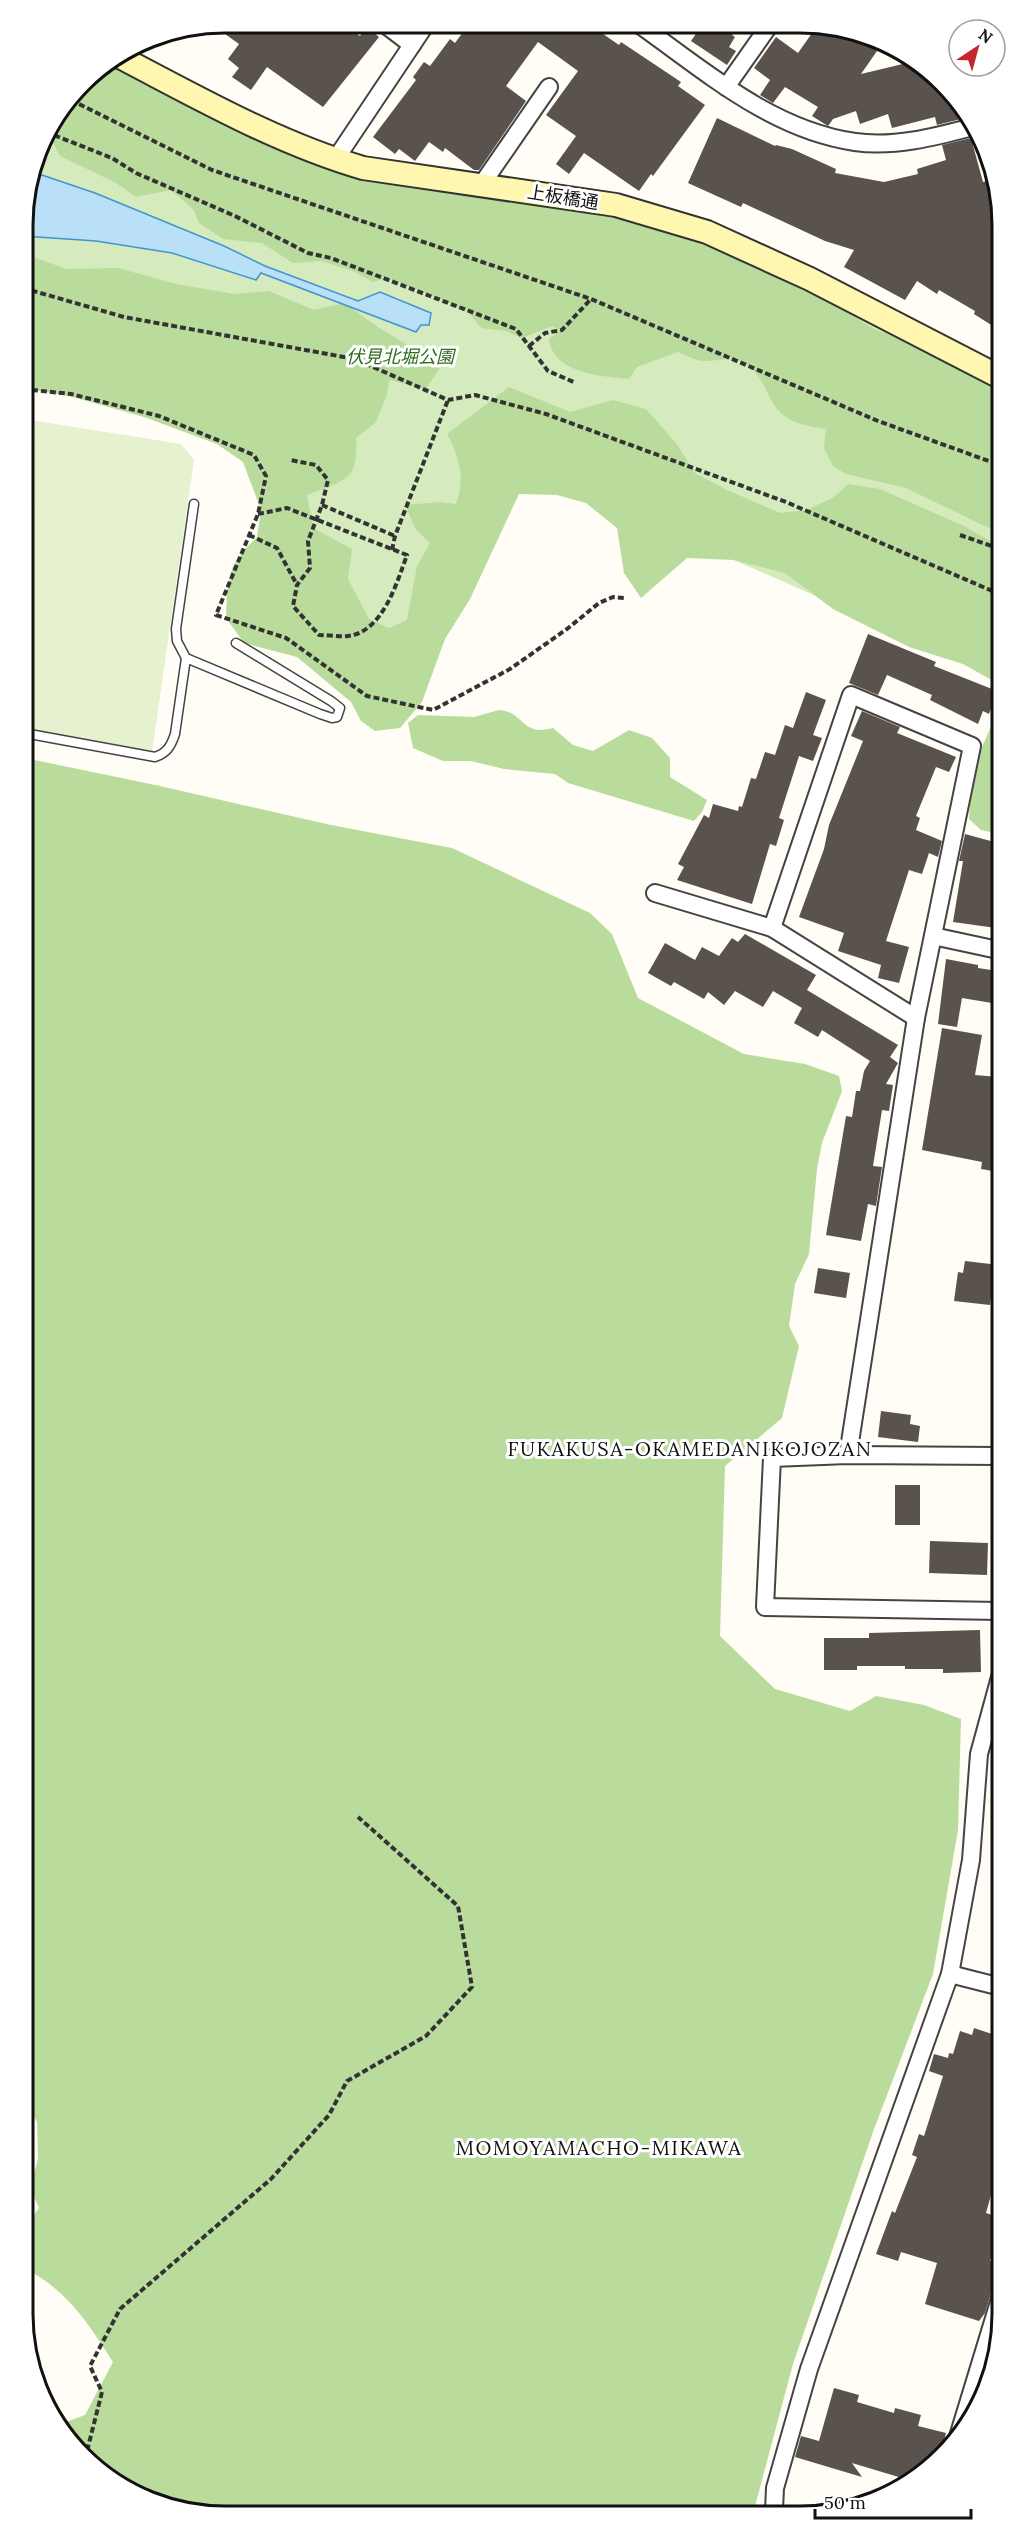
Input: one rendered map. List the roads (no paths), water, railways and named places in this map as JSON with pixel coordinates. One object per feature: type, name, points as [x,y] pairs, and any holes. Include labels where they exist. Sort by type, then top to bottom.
[{"type":"street","points":[[395,33],[412,45]]},
{"type":"street","points":[[335,160],[420,33]]},
{"type":"street","points":[[651,33],[726,87],[778,119],[814,133],[856,142],[931,138],[966,129]]},
{"type":"street","points":[[726,87],[764,33]]},
{"type":"street","name":"上板橋通","points":[[127,60],[247,122],[335,160],[363,168],[616,205],[708,232],[810,279],[992,373]]},
{"type":"street","points":[[482,184],[549,87]]},
{"type":"street","points":[[772,928],[851,695],[972,746],[916,1018],[848,1455]]},
{"type":"street","points":[[655,893],[772,928],[916,1018]]},
{"type":"street","points":[[933,936],[992,949]]},
{"type":"street","points":[[992,1456],[848,1455],[772,1458],[765,1607],[992,1611]]},
{"type":"street","points":[[774,2506],[775,2488],[809,2369],[950,1974],[971,1860],[979,1755],[992,1707]]},
{"type":"street","points":[[950,1974],[992,1986]]},
{"type":"street","points":[[970,2401],[989,2349]]},
{"type":"lane","points":[[33,735],[155,757],[164,754],[171,746],[175,734],[186,658],[177,641],[176,629],[194,504]]},
{"type":"lane","points":[[186,658],[320,714],[332,718],[338,717],[340,708],[331,701],[236,643]]},
{"type":"water","points":[[40,174],[95,193],[224,246],[265,266],[358,301],[380,292],[431,313],[429,325],[421,325],[416,332],[261,273],[256,280],[172,253],[96,241],[33,237],[33,212]]},
{"type":"district","name":"FUKAKUSA-OKAMEDANIKOJOZAN","points":[[690,1448]]},
{"type":"district","name":"MOMOYAMACHO-MIKAWA","points":[[599,2147]]},
{"type":"park label","name":"伏見北堀公園","points":[[400,356]]}]
